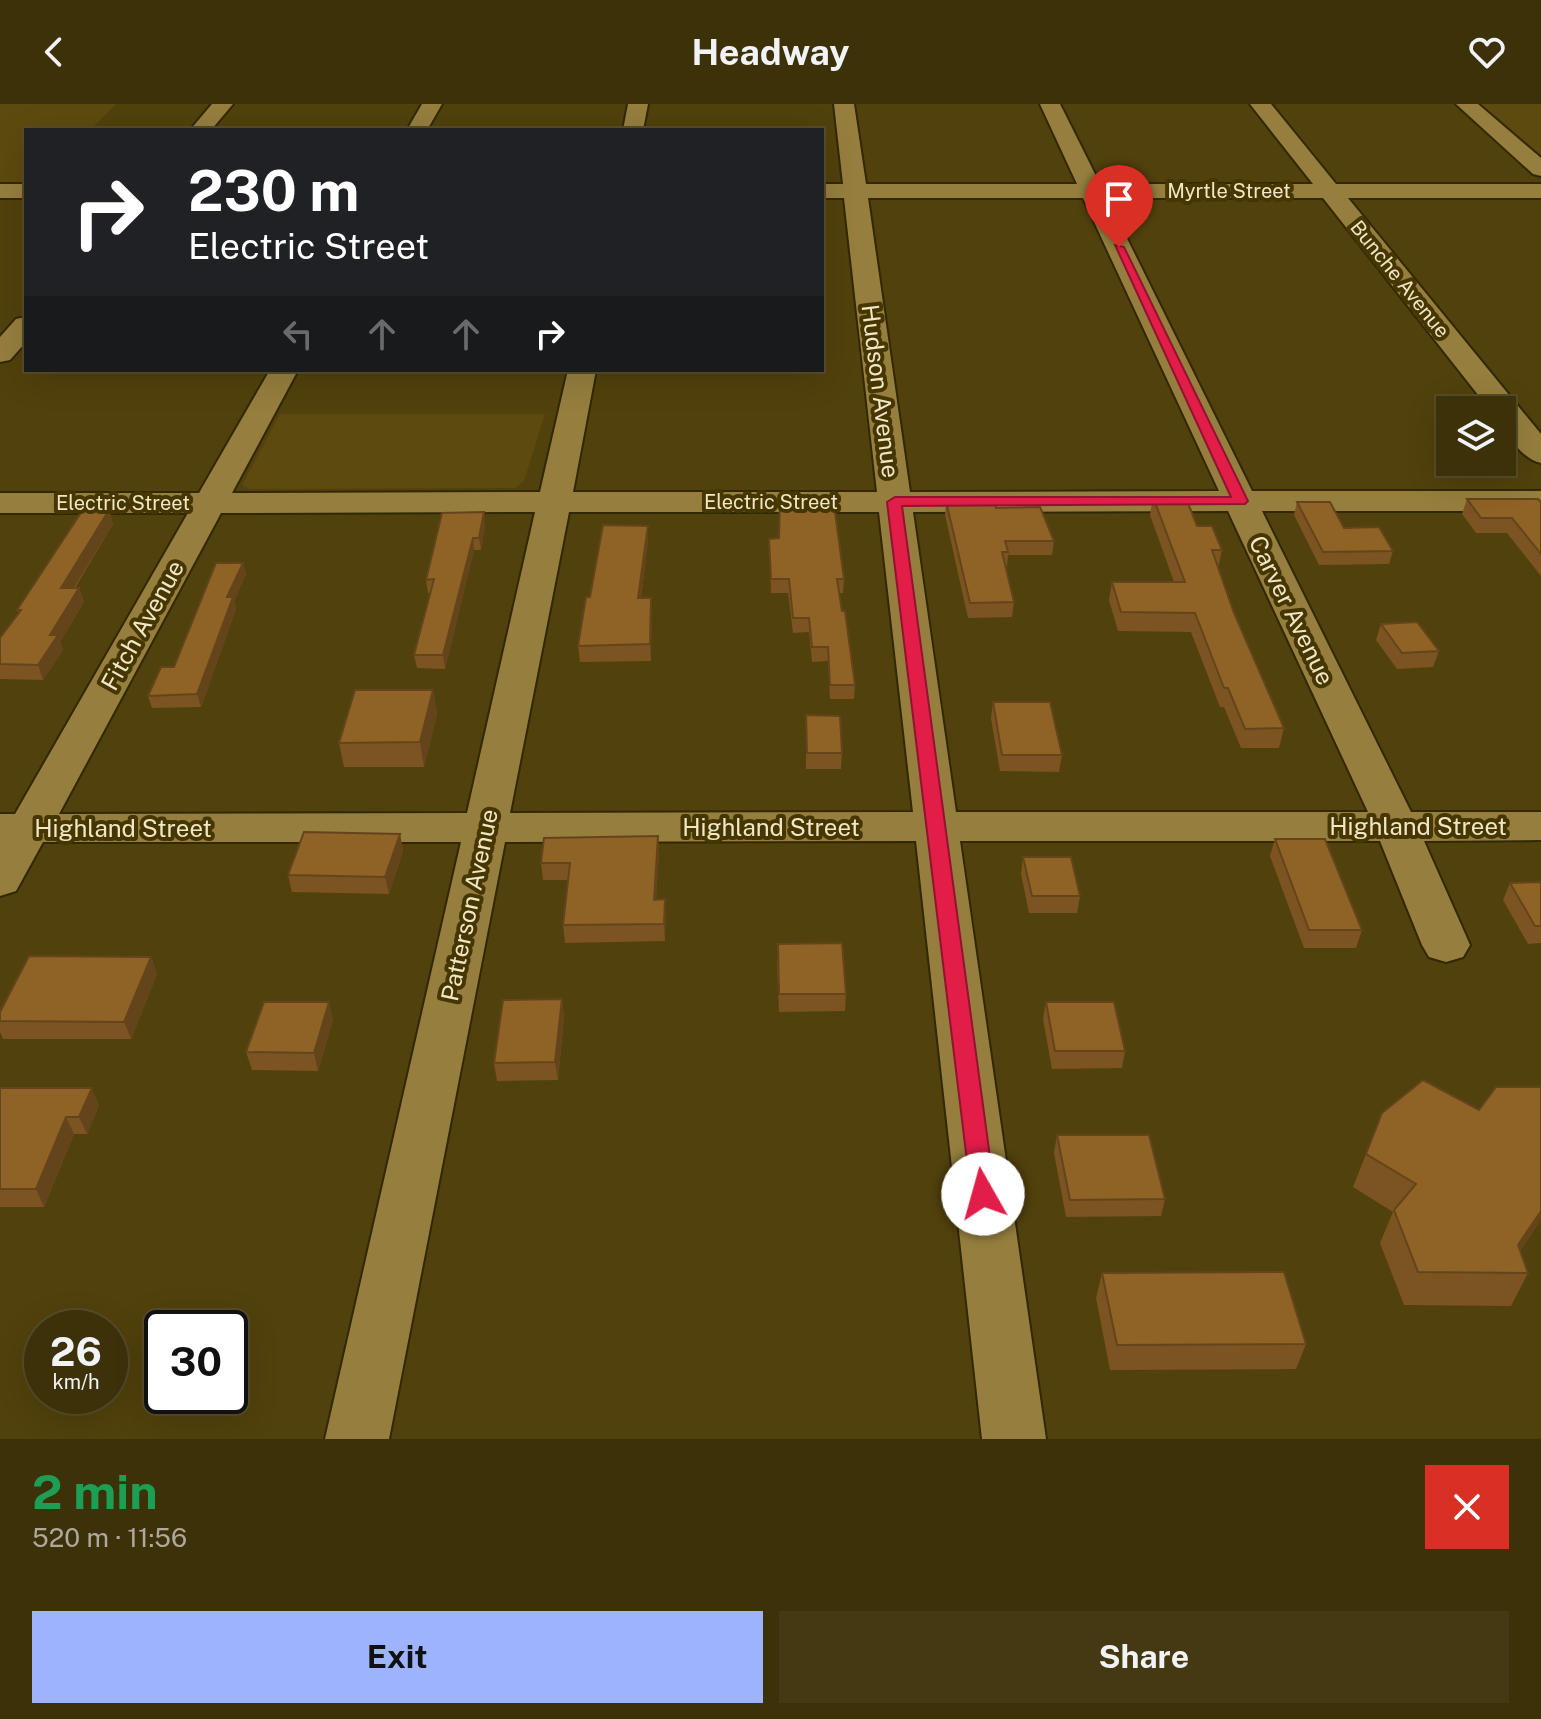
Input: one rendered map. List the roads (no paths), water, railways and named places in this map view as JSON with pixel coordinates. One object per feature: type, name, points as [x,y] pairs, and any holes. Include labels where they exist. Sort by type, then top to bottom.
[{"type":"street","points":[[202,128],[223,104]]},
{"type":"street","points":[[418,128],[432,104]]},
{"type":"street","points":[[633,128],[638,104]]},
{"type":"street","name":"Hudson Avenue","points":[[844,104],[838,191],[895,502],[1014,1439]]},
{"type":"street","name":"Carver Avenue","points":[[1050,104],[1396,826],[1446,945]]},
{"type":"street","name":"Bunche Avenue","points":[[1260,104],[1541,454]]},
{"type":"street","points":[[1466,104],[1541,169]]},
{"type":"street","points":[[0,191],[24,191]]},
{"type":"street","name":"Myrtle Street","points":[[838,191],[1541,191]]},
{"type":"street","points":[[0,354],[24,327]]},
{"type":"street","name":"Fitch Avenue","points":[[0,880],[14,828],[210,503],[283,372]]},
{"type":"street","name":"Patterson Avenue","points":[[357,1439],[582,372]]},
{"type":"street","name":"Electric Street","points":[[0,503],[1541,501]]},
{"type":"street","name":"Highland Street","points":[[14,828],[1541,826]]}]
